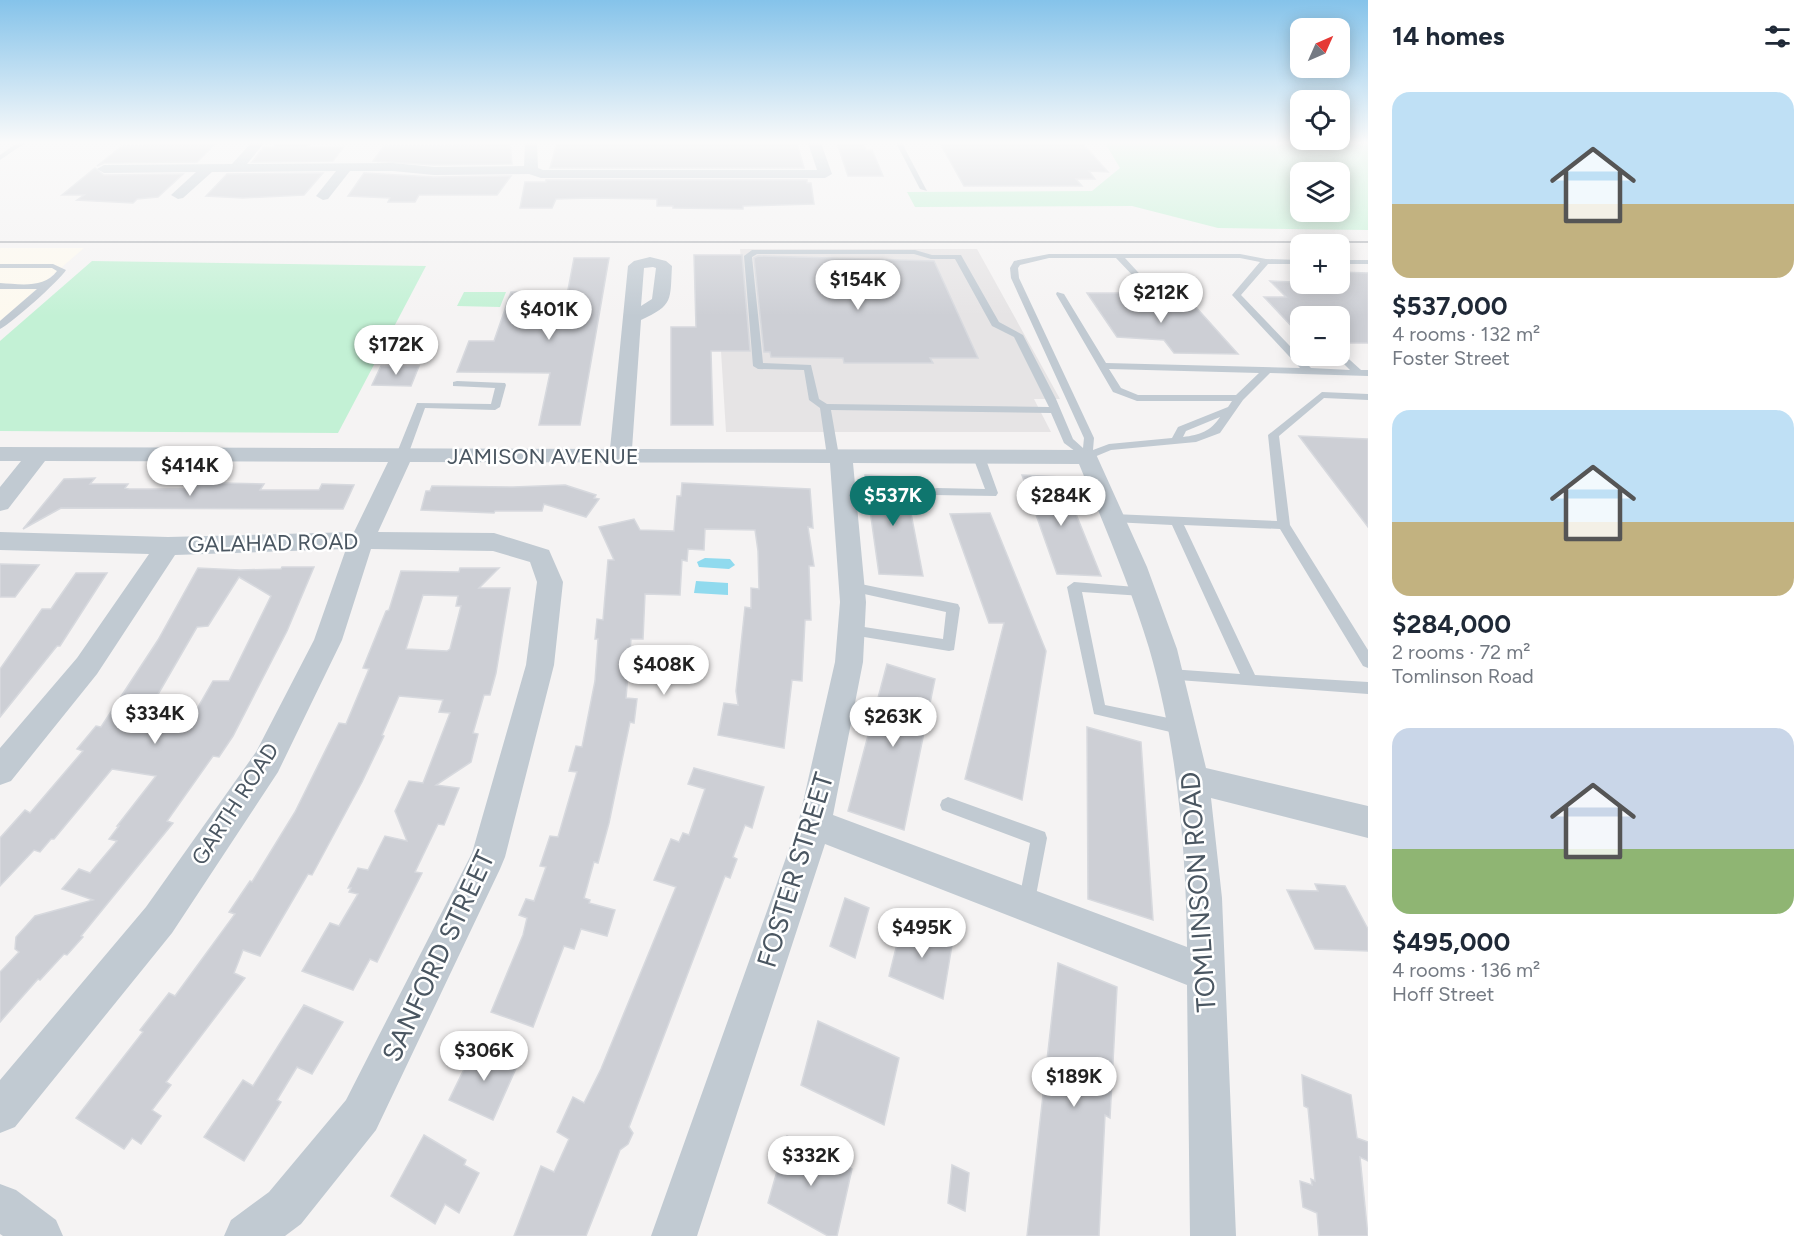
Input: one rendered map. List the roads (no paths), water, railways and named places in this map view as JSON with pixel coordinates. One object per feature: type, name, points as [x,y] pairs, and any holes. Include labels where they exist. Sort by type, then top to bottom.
[{"type":"street","points":[[620,456],[632,317]]},
{"type":"street","name":"JAMISON AVENUE","points":[[0,454],[1087,457]]},
{"type":"street","points":[[0,503],[39,454]]},
{"type":"street","name":"GARTH ROAD","points":[[0,1112],[159,920],[267,762],[328,640],[362,540],[402,455]]},
{"type":"street","name":"FOSTER STREET","points":[[674,1236],[814,824],[849,662],[851,587],[837,456]]},
{"type":"street","name":"TOMLINSON ROAD","points":[[1087,457],[1143,591],[1170,675],[1193,779],[1204,898],[1213,1236]]},
{"type":"street","name":"GALAHAD ROAD","points":[[0,541],[168,546],[362,540],[495,542],[540,556],[542,560]]},
{"type":"street","points":[[0,771],[87,666],[168,546]]},
{"type":"street","name":"SANFORD STREET","points":[[247,1236],[285,1208],[361,1115],[488,857],[540,665],[550,582],[542,560]]},
{"type":"street","points":[[1193,779],[1368,822]]},
{"type":"street","points":[[814,824],[1206,973]]},
{"type":"street","points":[[0,1206],[40,1236]]},
{"type":"lane","points":[[1056,410],[825,407],[814,400],[807,367],[758,366],[748,256],[755,252],[915,252],[932,257],[958,257],[995,324],[1018,335],[1056,410],[1068,441],[1087,457]]},
{"type":"lane","points":[[1118,256],[1156,297]]},
{"type":"lane","points":[[1087,457],[1089,438],[1015,278],[1014,268],[1017,263],[1032,258],[1118,256],[1240,256],[1266,261],[1290,262]]},
{"type":"lane","points":[[1266,261],[1236,296],[1308,371]]},
{"type":"lane","points":[[1350,262],[1368,262]]},
{"type":"lane","points":[[0,266],[53,266],[62,270],[0,326]]},
{"type":"lane","points":[[0,286],[45,286]]},
{"type":"lane","points":[[1060,294],[1117,390],[1137,398],[1239,398]]},
{"type":"lane","points":[[1350,362],[1364,373]]},
{"type":"lane","points":[[1102,366],[1364,373]]},
{"type":"lane","points":[[1087,457],[1109,447],[1196,439],[1216,431],[1239,398],[1267,370]]},
{"type":"lane","points":[[402,455],[421,405],[495,407],[501,385],[457,384]]},
{"type":"lane","points":[[1368,397],[1322,395],[1273,435],[1284,525],[1368,662]]},
{"type":"lane","points":[[825,407],[837,456]]},
{"type":"lane","points":[[937,492],[992,493],[979,457]]},
{"type":"lane","points":[[1113,518],[1284,525]]},
{"type":"lane","points":[[1176,520],[1251,681]]},
{"type":"lane","points":[[851,587],[952,608],[949,646],[851,630]]},
{"type":"lane","points":[[1143,591],[1074,587],[1099,710],[1183,728]]},
{"type":"lane","points":[[1170,675],[1368,688]]},
{"type":"lane","points":[[948,805],[1039,838],[1027,904]]},
{"type":"water","points":[[705,558],[730,559],[735,565],[729,569],[699,567],[697,562]]},
{"type":"water","points":[[696,581],[728,583],[728,595],[694,593]]},
{"type":"railway","points":[[0,242],[1368,242]]}]
